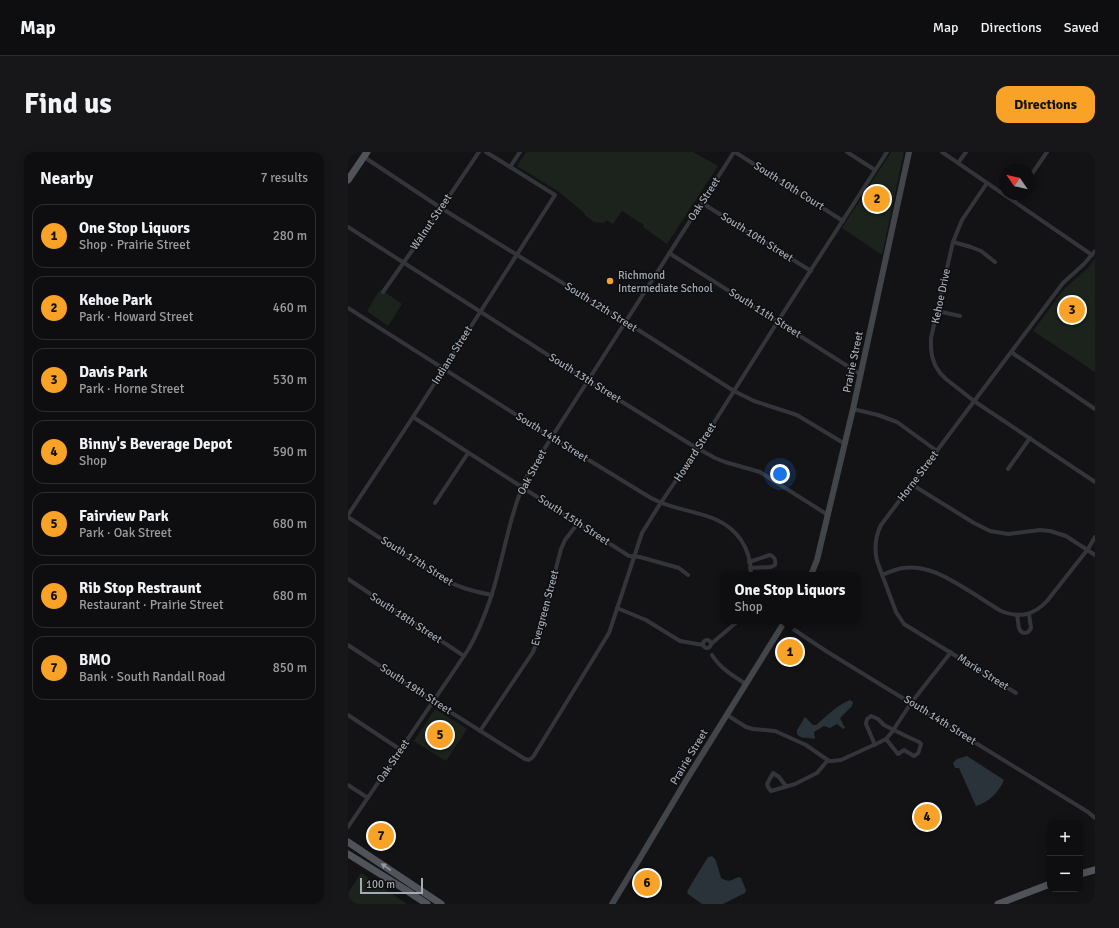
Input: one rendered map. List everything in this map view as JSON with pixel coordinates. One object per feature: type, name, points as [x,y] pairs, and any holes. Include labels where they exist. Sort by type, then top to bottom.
[{"type":"main road","points":[[348,180],[366,154]]},
{"type":"main road","points":[[348,842],[441,904]]},
{"type":"main road","points":[[348,854],[427,904]]},
{"type":"main road","points":[[1083,873],[1095,870]]},
{"type":"main road","points":[[998,904],[1047,885]]},
{"type":"street","name":"Walnut Street","points":[[383,292],[478,152]]},
{"type":"street","points":[[486,152],[510,167],[520,152]]},
{"type":"street","name":"Oak Street","points":[[348,827],[464,656],[482,624],[492,595],[511,519],[522,487],[529,473],[734,152]]},
{"type":"street","name":"South 10th Court","points":[[734,152],[843,221]]},
{"type":"street","points":[[847,152],[875,170]]},
{"type":"street","name":"Howard Street","points":[[525,759],[530,759],[535,754],[609,633],[642,533],[887,152]]},
{"type":"street","name":"Prairie Street","points":[[812,572],[817,560],[845,444],[909,152]]},
{"type":"street","points":[[942,152],[1094,253]]},
{"type":"street","points":[[958,163],[966,152]]},
{"type":"street","points":[[1035,169],[1047,152]]},
{"type":"street","name":"South 12th Street","points":[[366,154],[441,208],[517,254],[734,391],[754,401],[797,415],[845,444]]},
{"type":"street","name":"Indiana Street","points":[[348,516],[413,418],[554,194],[510,167]]},
{"type":"street","name":"Kehoe Drive","points":[[974,401],[946,379],[935,365],[932,356],[931,338],[953,242],[962,220],[987,183]]},
{"type":"street","name":"South 10th Street","points":[[702,203],[811,271]]},
{"type":"street","name":"South 13th Street","points":[[348,226],[588,380],[698,448],[725,462],[760,472],[828,515]]},
{"type":"street","points":[[953,242],[971,247],[995,262]]},
{"type":"street","name":"South 11th Street","points":[[669,253],[860,374]]},
{"type":"street","name":"Horne Street","points":[[951,652],[904,624],[896,612],[875,553],[878,532],[881,525],[911,484],[1062,283],[1094,253]]},
{"type":"street","name":"South 14th Street","points":[[348,308],[551,437],[660,504],[712,518],[726,524],[736,533],[748,553],[751,572]]},
{"type":"street","points":[[937,311],[960,316]]},
{"type":"street","points":[[1011,352],[1095,408]]},
{"type":"street","points":[[974,401],[1095,482]]},
{"type":"street","points":[[853,409],[878,415],[897,422],[937,451]]},
{"type":"street","name":"South 15th Street","points":[[413,418],[629,556],[640,557],[679,568],[688,575]]},
{"type":"street","points":[[1008,469],[1030,438]]},
{"type":"street","points":[[435,503],[468,453]]},
{"type":"street","points":[[911,484],[974,524],[990,531],[1008,534],[1040,530],[1050,531],[1066,536],[1095,554]]},
{"type":"street","name":"South 17th Street","points":[[348,516],[439,577],[455,586],[492,595]]},
{"type":"street","name":"Evergreen Street","points":[[480,731],[533,652],[561,549],[578,523]]},
{"type":"street","points":[[882,574],[901,569],[920,568],[928,570],[948,578],[1001,611],[1017,615],[1026,614],[1041,607],[1047,601],[1088,549],[1095,537]]},
{"type":"street","points":[[749,562],[770,555],[775,558],[776,561],[775,565],[771,567],[750,568]]},
{"type":"street","name":"South 18th Street","points":[[348,579],[464,656]]},
{"type":"street","points":[[617,608],[646,620],[680,641],[705,643],[719,637]]},
{"type":"street","points":[[1017,615],[1020,630],[1026,633],[1029,632],[1031,628],[1026,614]]},
{"type":"street","points":[[705,643],[708,648],[734,624]]},
{"type":"street","name":"Prairie Street","points":[[612,904],[784,624]]},
{"type":"street","name":"South 14th Street","points":[[788,624],[826,651],[911,702],[1083,809],[1095,818]]},
{"type":"street","points":[[705,643],[717,662],[724,669],[746,684]]},
{"type":"street","name":"South 19th Street","points":[[348,644],[433,701],[525,759]]},
{"type":"street","points":[[711,645],[712,655]]},
{"type":"street","points":[[727,715],[746,727],[753,729],[775,730],[806,745],[828,760],[841,760],[886,739],[894,730],[911,702],[951,652]]},
{"type":"street","name":"Marie Street","points":[[951,652],[1016,693]]},
{"type":"street","points":[[348,715],[401,750]]},
{"type":"street","points":[[875,745],[866,724],[871,716],[894,730],[919,742],[921,744],[920,750],[917,755],[914,756],[904,750],[898,754],[886,739]]},
{"type":"street","points":[[786,786],[779,777],[773,773],[767,784],[772,790],[795,784],[817,773],[828,760]]},
{"type":"street","points":[[348,785],[368,798]]},
{"type":"shaded area","points":[[526,152],[693,152],[718,166],[667,244],[643,227],[644,225],[622,211],[613,224],[606,220],[604,223],[594,222],[559,192],[517,166]]},
{"type":"shaded area","points":[[891,152],[904,152],[882,255],[842,228]]},
{"type":"shaded area","points":[[1095,259],[1095,372],[1033,331],[1064,289],[1088,268]]},
{"type":"shaded area","points":[[382,290],[402,304],[388,326],[367,311],[378,293]]},
{"type":"shaded area","points":[[850,700],[853,702],[852,706],[840,718],[845,728],[843,729],[837,724],[830,728],[824,726],[814,732],[815,739],[803,738],[797,734],[797,730],[805,717],[813,725],[816,725],[836,708]]},
{"type":"shaded area","points":[[435,709],[467,729],[446,761],[414,741]]},
{"type":"shaded area","points":[[967,756],[1004,780],[993,796],[976,806],[959,768],[955,768],[953,763],[957,759]]},
{"type":"shaded area","points":[[712,856],[716,861],[721,878],[729,881],[739,877],[741,878],[746,890],[745,893],[723,904],[702,904],[688,894],[687,892],[689,888],[708,857]]},
{"type":"shaded area","points":[[361,873],[407,904],[348,904],[348,893]]},
{"type":"place","name":"Kehoe Park","points":[[877,199]]},
{"type":"place","name":"Richmond Intermediate School","points":[[610,281]]},
{"type":"place","name":"Davis Park","points":[[1072,310]]},
{"type":"place","name":"One Stop Liquors","points":[[790,652]]},
{"type":"place","name":"Fairview Park","points":[[440,735]]},
{"type":"place","name":"Binny's Beverage Depot","points":[[927,817]]},
{"type":"place","name":"BMO","points":[[381,836]]},
{"type":"place","name":"Rib Stop Restraunt","points":[[647,883]]}]
